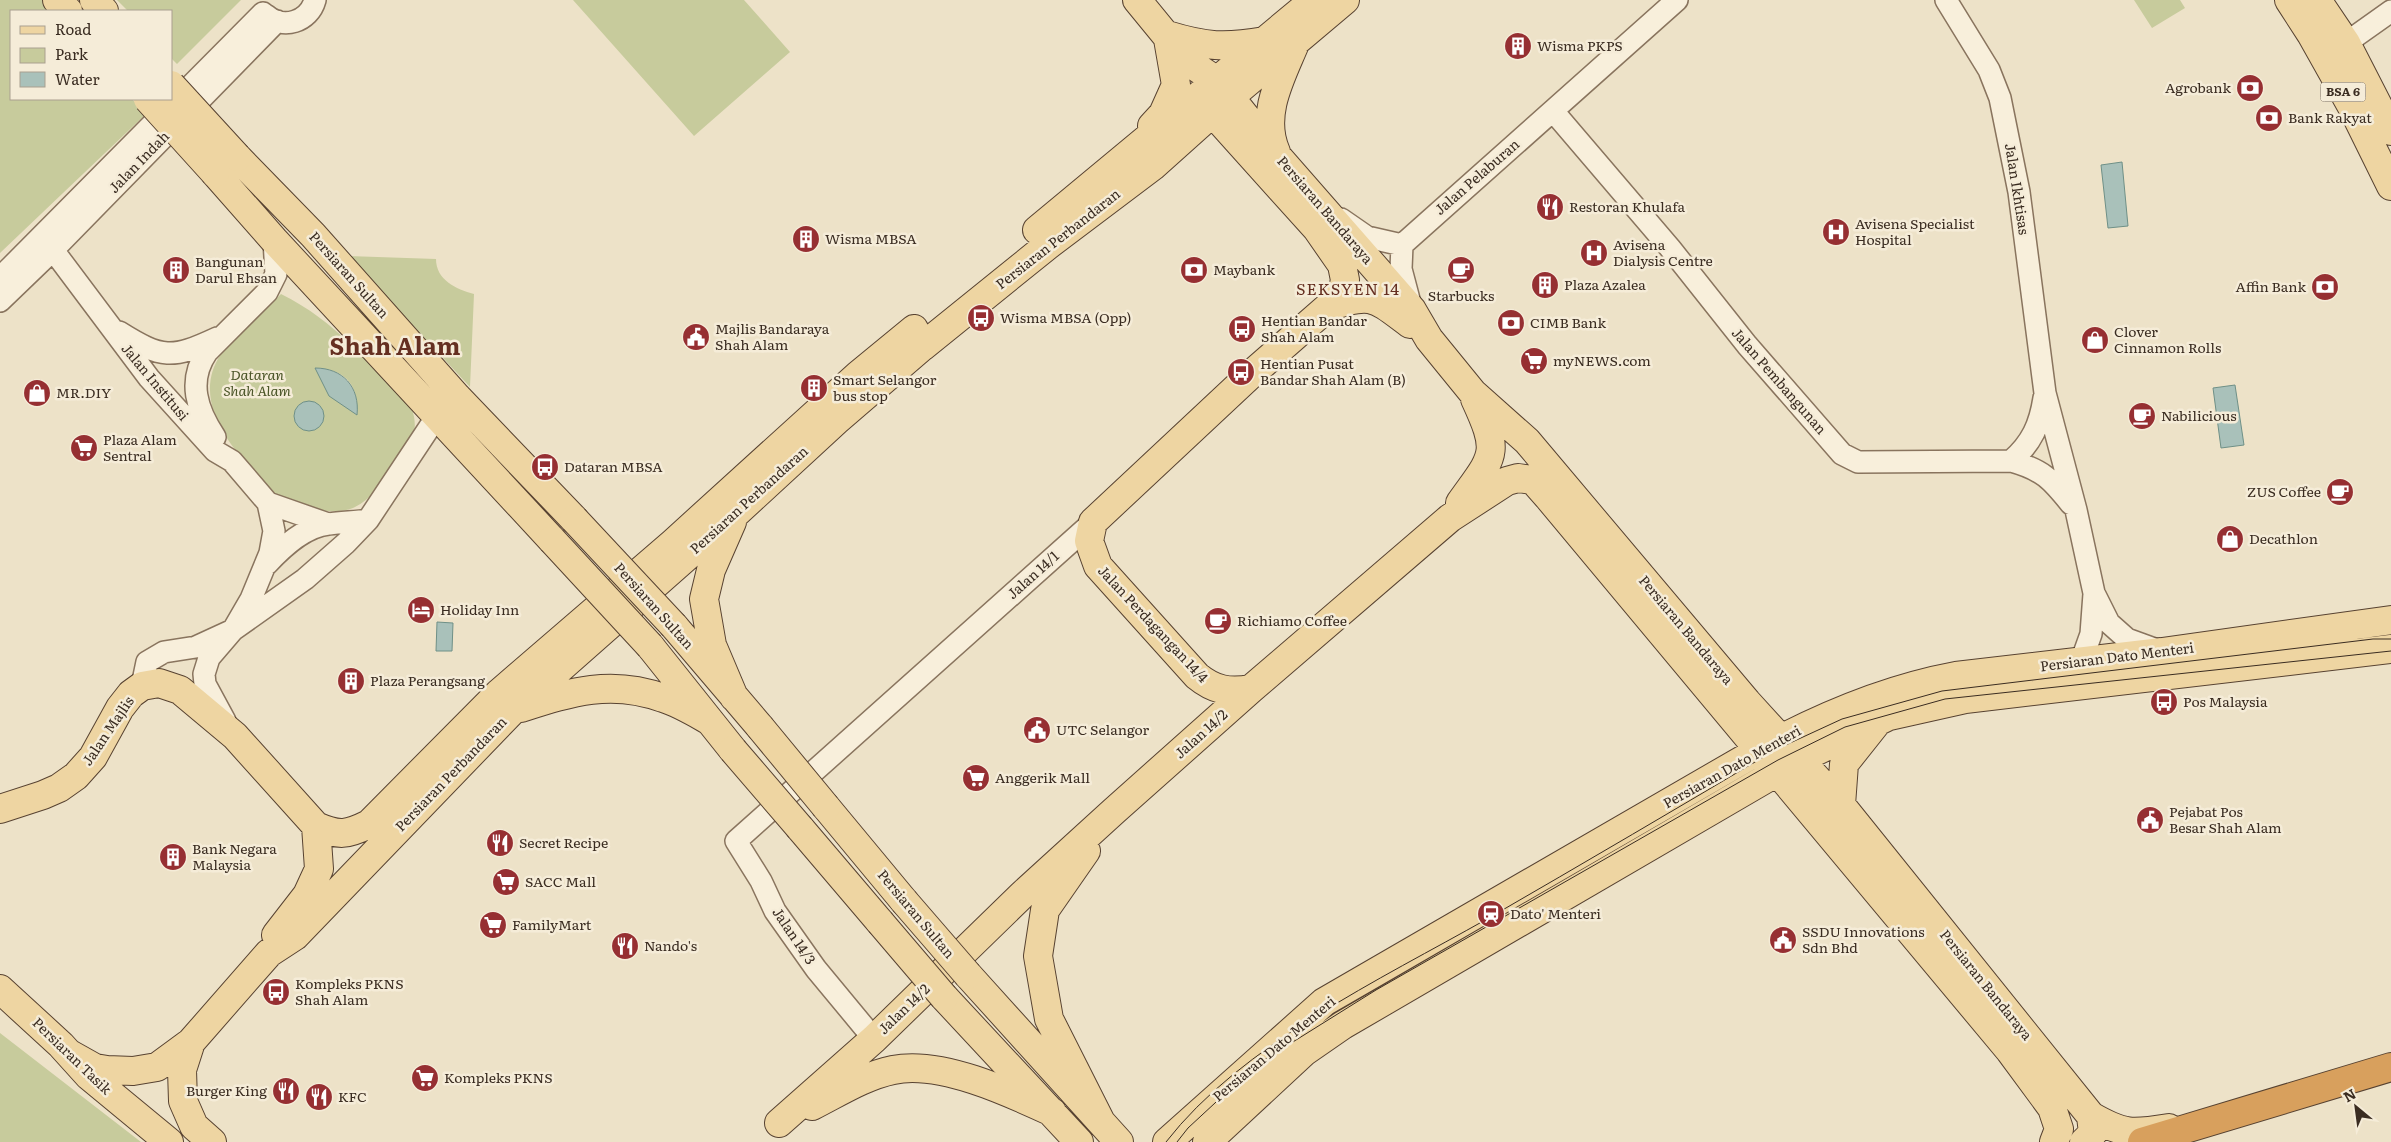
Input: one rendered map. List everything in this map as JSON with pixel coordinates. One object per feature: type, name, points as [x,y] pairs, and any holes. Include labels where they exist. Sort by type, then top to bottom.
[{"type":"highway","points":[[2142,1142],[2391,1067]]},
{"type":"main road","points":[[58,0],[67,10]]},
{"type":"main road","points":[[94,0],[103,10]]},
{"type":"main road","name":"Persiaran Bandaraya","points":[[1137,0],[1167,35],[1214,97],[1265,157],[1342,265],[1345,280],[1343,289],[1328,307]]},
{"type":"main road","name":"Persiaran Perbandaran","points":[[191,1042],[269,953],[295,936],[512,710],[735,514],[836,421],[922,347],[1047,246],[1153,166],[1265,41],[1314,0]]},
{"type":"main road","name":"Persiaran Perbandaran","points":[[316,826],[333,833],[351,833],[369,824],[499,693],[674,543],[858,375],[1116,166],[1296,40],[1345,0]]},
{"type":"main road","name":"BSA 6","points":[[2289,0],[2311,34],[2352,107],[2391,186]]},
{"type":"main road","name":"BSA 6","points":[[2318,0],[2346,43],[2391,131]]},
{"type":"main road","points":[[1116,166],[1163,114],[1176,85],[1167,35],[1206,46],[1236,46],[1265,41]]},
{"type":"main road","points":[[1153,166],[1181,149],[1215,142],[1265,157],[1271,140],[1271,105],[1296,40]]},
{"type":"main road","name":"Persiaran Sultan","points":[[172,86],[236,157],[313,235],[457,397],[674,626],[904,901],[968,975],[1119,1142]]},
{"type":"main road","points":[[149,100],[274,240],[650,646],[733,750],[944,997],[1078,1141]]},
{"type":"main road","name":"Persiaran Bandaraya","points":[[1265,157],[1321,206],[1412,310],[1429,339],[1473,393],[1527,441],[1738,709]]},
{"type":"main road","points":[[1328,307],[1356,297],[1373,299],[1387,306],[1429,339]]},
{"type":"main road","name":"Jalan 14/1","points":[[1093,522],[1248,377],[1328,307]]},
{"type":"main road","points":[[1450,518],[1486,466],[1492,448],[1485,420],[1473,393]]},
{"type":"main road","name":"Jalan 14/2","points":[[1052,1112],[1020,1097],[942,1071],[917,1067],[892,1071],[866,1080],[778,1123],[868,1031],[1251,689],[1450,518],[1507,481],[1518,478],[1532,480],[1548,497]]},
{"type":"main road","name":"Persiaran Bandaraya","points":[[1548,497],[1831,814],[2091,1116],[2113,1129],[2135,1133],[2212,1120]]},
{"type":"main road","points":[[734,697],[712,645],[704,599],[711,570],[735,514]]},
{"type":"main road","name":"Jalan Perdagangan 14/4","points":[[1093,522],[1089,541],[1098,566],[1197,676],[1208,685],[1221,690],[1235,692],[1251,689]]},
{"type":"main road","name":"Persiaran Dato Menteri","points":[[1166,1142],[1324,1002],[1769,745],[1818,720],[1923,682],[1956,676],[2162,652],[2384,619]]},
{"type":"main road","name":"Persiaran Dato Menteri","points":[[1207,1142],[1304,1052],[1343,1025],[1787,766],[1879,720],[1965,698],[2391,649]]},
{"type":"main road","name":"Jalan Majlis","points":[[0,809],[43,795],[59,788],[76,776],[93,757],[120,708],[131,694],[142,686],[159,683],[180,690],[235,736],[316,826]]},
{"type":"main road","points":[[512,710],[593,688],[636,690],[664,698],[708,720]]},
{"type":"main road","points":[[1676,799],[1724,760],[1738,709],[1775,717],[1818,720]]},
{"type":"main road","points":[[1739,794],[1778,799],[1831,814],[1844,764],[1879,720]]},
{"type":"main road","points":[[1101,1122],[1049,1019],[1038,956],[1045,910],[1114,811]]},
{"type":"main road","name":"Persiaran Bandaraya","points":[[1831,814],[2052,1108],[2062,1138]]},
{"type":"main road","points":[[269,953],[277,930],[307,895],[319,869],[316,826]]},
{"type":"main road","name":"Persiaran Tasik","points":[[2,989],[70,1054],[89,1076],[169,1142]]},
{"type":"main road","points":[[70,1054],[95,1068],[133,1071],[157,1067],[191,1042]]},
{"type":"main road","points":[[191,1042],[182,1070],[183,1101],[194,1126],[212,1142]]},
{"type":"main road","points":[[2084,1142],[2093,1133],[2091,1116]]},
{"type":"street","points":[[266,11],[288,23],[298,20],[307,14],[315,0]]},
{"type":"street","name":"Jalan Pelaburan","points":[[1402,245],[1434,214],[1677,0]]},
{"type":"street","name":"Jalan Ikhtisas","points":[[1946,0],[1989,70],[2000,98],[2019,192],[2045,392],[2076,510],[2094,593],[2109,622],[2127,639],[2162,652]]},
{"type":"street","name":"Jalan Indah","points":[[0,301],[45,246],[266,11]]},
{"type":"street","points":[[2346,43],[2391,11]]},
{"type":"street","name":"Jalan Pembangunan","points":[[1553,111],[1670,248],[1747,345],[1842,454],[1858,462],[2011,461],[2035,468],[2054,483],[2076,510]]},
{"type":"street","points":[[1321,206],[1367,237],[1402,245],[1401,269],[1412,310]]},
{"type":"street","points":[[232,462],[203,417],[198,407],[195,389],[201,361],[268,292],[276,274],[274,240]]},
{"type":"street","name":"Jalan Indah","points":[[0,278],[45,246]]},
{"type":"street","name":"Jalan Institusi","points":[[45,246],[149,378],[215,450],[232,462],[268,503],[328,524]]},
{"type":"street","points":[[108,325],[140,345],[166,354],[193,349],[228,332]]},
{"type":"street","name":"Jalan Ikhtisas","points":[[2011,461],[2032,440],[2041,417],[2045,392]]},
{"type":"street","points":[[142,686],[147,662],[156,655],[196,647],[233,630],[305,579],[346,543],[368,520],[437,416],[457,397]]},
{"type":"street","name":"Jalan Institusi","points":[[233,630],[251,599],[265,565],[274,532],[268,503]]},
{"type":"street","points":[[265,565],[278,552],[313,528],[328,524],[368,520]]},
{"type":"street","name":"Jalan 14/1","points":[[736,841],[1093,522]]},
{"type":"street","points":[[2081,662],[2090,634],[2094,593]]},
{"type":"street","points":[[233,630],[209,658],[204,674],[205,684],[212,701],[235,736]]},
{"type":"street","name":"Jalan 14/3","points":[[736,841],[786,925],[816,969],[868,1031]]},
{"type":"green space","points":[[0,0],[44,0],[53,10],[10,10],[10,100],[133,100],[146,114],[0,253]]},
{"type":"green space","points":[[117,0],[241,0],[177,64],[172,59],[172,10],[127,10]]},
{"type":"green space","points":[[573,0],[744,0],[790,52],[694,136]]},
{"type":"green space","points":[[2134,0],[2180,0],[2185,8],[2152,28]]},
{"type":"green space","points":[[348,256],[436,259],[439,273],[443,278],[454,286],[474,294],[470,387]]},
{"type":"green space","name":"Dataran Shah Alam","points":[[281,294],[301,305],[319,317],[352,345],[412,409],[415,426],[414,434],[405,457],[366,500],[348,510],[318,510],[288,503],[272,492],[236,451],[217,420],[212,404],[210,387],[213,371],[221,354]],"holes":[[[316,368],[335,372],[348,380],[356,395],[357,414]],[[311,402],[319,406],[323,413],[300,428],[294,417],[296,410],[301,405]]]},
{"type":"green space","points":[[0,1033],[141,1142],[0,1142]]},
{"type":"water","points":[[2122,162],[2128,226],[2108,228],[2101,165]]},
{"type":"water","points":[[315,368],[334,371],[348,381],[356,396],[357,415],[329,396]]},
{"type":"water","points":[[2235,385],[2244,445],[2221,448],[2213,388]]},
{"type":"water","points":[[309,401],[319,406],[324,416],[319,426],[309,431],[299,426],[294,416],[299,406]]},
{"type":"water","name":"Holiday Inn","points":[[437,622],[453,623],[452,651],[436,651]]},
{"type":"tram line","points":[[1166,1142],[1197,1107],[1233,1075],[1315,1017],[1359,990],[1487,919],[1777,749],[1842,719],[1942,691],[2373,639],[2391,639]]},
{"type":"tram line","points":[[1177,1142],[1188,1128],[1256,1065],[1376,990],[1778,760],[1845,727],[1945,699],[2391,651]]},
{"type":"place","name":"Wisma PKPS","points":[[1518,46]]},
{"type":"place","name":"Agrobank","points":[[2250,88]]},
{"type":"place","name":"Bank Rakyat","points":[[2269,118]]},
{"type":"place","name":"Restoran Khulafa","points":[[1550,207]]},
{"type":"place","name":"Avisena Specialist Hospital","points":[[1836,232]]},
{"type":"place","name":"Wisma MBSA","points":[[806,239]]},
{"type":"place","name":"Avisena Dialysis Centre","points":[[1594,253]]},
{"type":"place","name":"Bangunan Darul Ehsan","points":[[176,270]]},
{"type":"place","name":"Maybank","points":[[1194,270]]},
{"type":"place","name":"Starbucks","points":[[1461,270]]},
{"type":"place","name":"Plaza Azalea","points":[[1545,285]]},
{"type":"place","name":"Affin Bank","points":[[2325,287]]},
{"type":"place","name":"Wisma MBSA (Opp)","points":[[981,318]]},
{"type":"place","name":"CIMB Bank","points":[[1511,323]]},
{"type":"place","name":"Hentian Bandar Shah Alam","points":[[1242,329]]},
{"type":"place","name":"Majlis Bandaraya Shah Alam","points":[[696,337]]},
{"type":"place","name":"Clover Cinnamon Rolls","points":[[2095,340]]},
{"type":"place","name":"myNEWS.com","points":[[1534,361]]},
{"type":"place","name":"Hentian Pusat Bandar Shah Alam (B)","points":[[1241,372]]},
{"type":"place","name":"Smart Selangor bus stop","points":[[814,388]]},
{"type":"place","name":"MR.DIY","points":[[37,393]]},
{"type":"place","name":"Nabilicious","points":[[2142,416]]},
{"type":"place","name":"Plaza Alam Sentral","points":[[84,448]]},
{"type":"place","name":"Dataran MBSA","points":[[545,467]]},
{"type":"place","name":"ZUS Coffee","points":[[2340,492]]},
{"type":"place","name":"Decathlon","points":[[2230,539]]},
{"type":"place","name":"Holiday Inn","points":[[421,610]]},
{"type":"place","name":"Richiamo Coffee","points":[[1218,621]]},
{"type":"place","name":"Plaza Perangsang","points":[[351,681]]},
{"type":"place","name":"Pos Malaysia","points":[[2164,702]]},
{"type":"place","name":"UTC Selangor","points":[[1037,730]]},
{"type":"place","name":"Anggerik Mall","points":[[976,778]]},
{"type":"place","name":"Pejabat Pos Besar Shah Alam","points":[[2150,820]]},
{"type":"place","name":"Secret Recipe","points":[[500,843]]},
{"type":"place","name":"Bank Negara Malaysia","points":[[173,857]]},
{"type":"place","name":"SACC Mall","points":[[506,882]]},
{"type":"place","name":"Dato' Menteri","points":[[1491,914]]},
{"type":"place","name":"FamilyMart","points":[[493,925]]},
{"type":"place","name":"SSDU Innovations Sdn Bhd","points":[[1783,940]]},
{"type":"place","name":"Nando's","points":[[625,946]]},
{"type":"place","name":"Kompleks PKNS Shah Alam","points":[[276,992]]},
{"type":"place","name":"Kompleks PKNS","points":[[425,1078]]},
{"type":"place","name":"Burger King","points":[[286,1091]]},
{"type":"place","name":"KFC","points":[[319,1097]]},
{"type":"district","name":"SEKSYEN 14","points":[[1348,289]]},
{"type":"district","name":"Shah Alam","points":[[395,347]]}]
